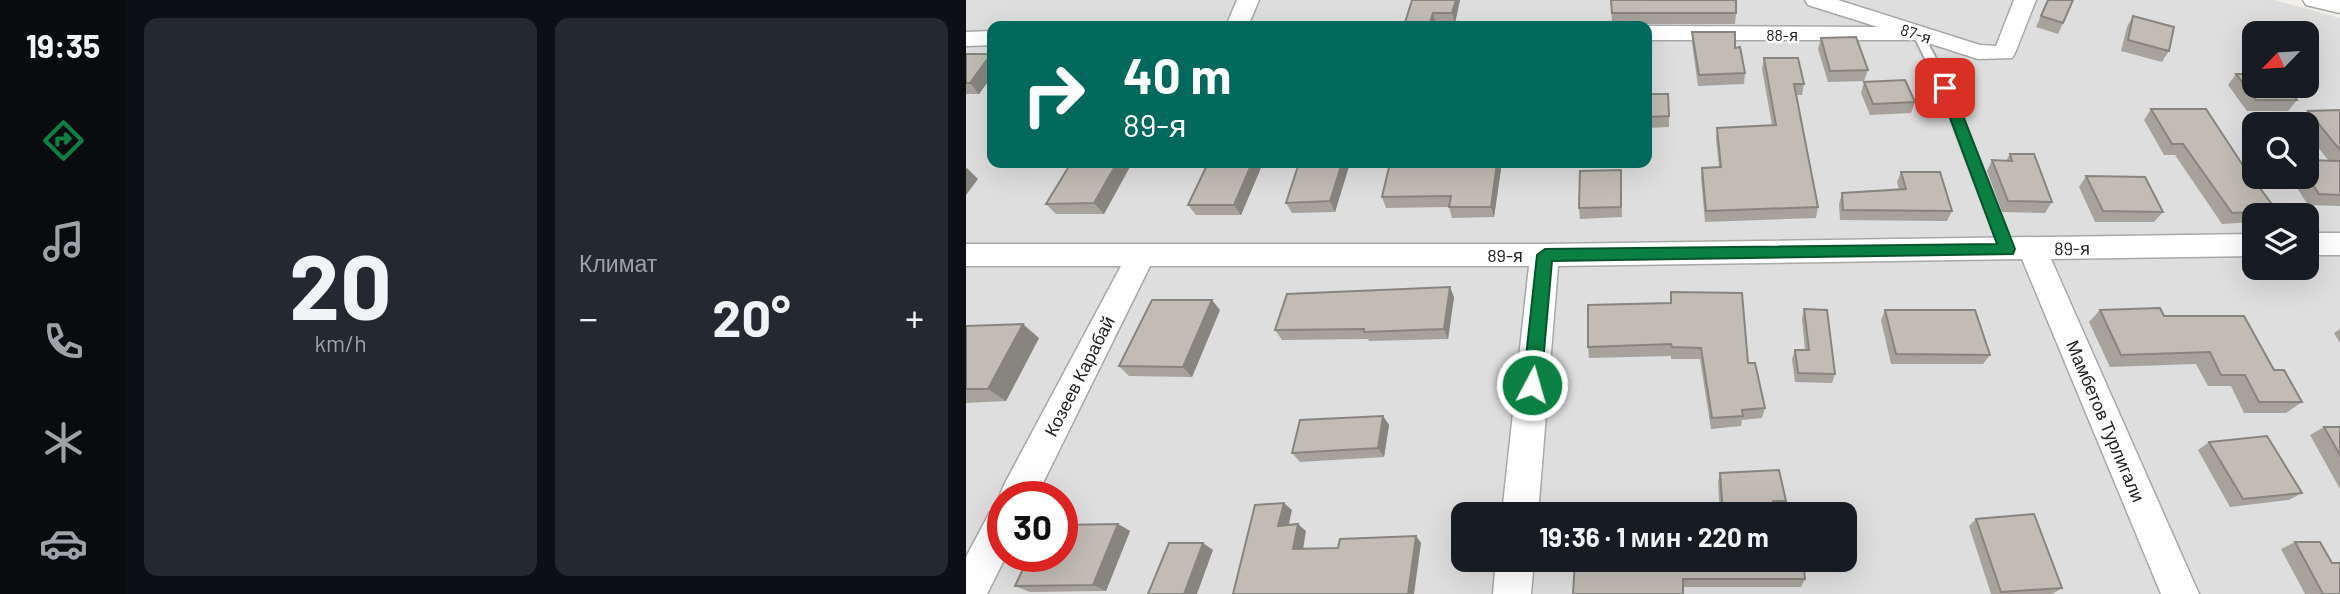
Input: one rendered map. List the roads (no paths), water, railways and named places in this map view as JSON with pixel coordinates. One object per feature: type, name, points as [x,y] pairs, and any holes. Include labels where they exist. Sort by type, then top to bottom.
[{"type":"street","points":[[1239,21],[1248,0]]},
{"type":"street","name":"87-я","points":[[1816,0],[1978,52],[2004,53],[2025,0]]},
{"type":"street","points":[[2314,0],[2340,7]]},
{"type":"street","name":"88-я","points":[[1652,33],[1918,34]]},
{"type":"street","points":[[966,39],[987,38]]},
{"type":"street","points":[[2319,244],[2340,244]]},
{"type":"street","name":"89-я","points":[[966,255],[1545,255],[2242,245]]},
{"type":"street","name":"Мамбетов Турлигали","points":[[2020,249],[2180,594]]},
{"type":"street","name":"Козеев Карабай","points":[[1025,481],[1141,255]]},
{"type":"street","points":[[1521,502],[1545,255]]},
{"type":"street","points":[[967,594],[987,556]]},
{"type":"street","points":[[1512,594],[1514,572]]},
{"type":"lane","points":[[1918,34],[2020,249]]}]
